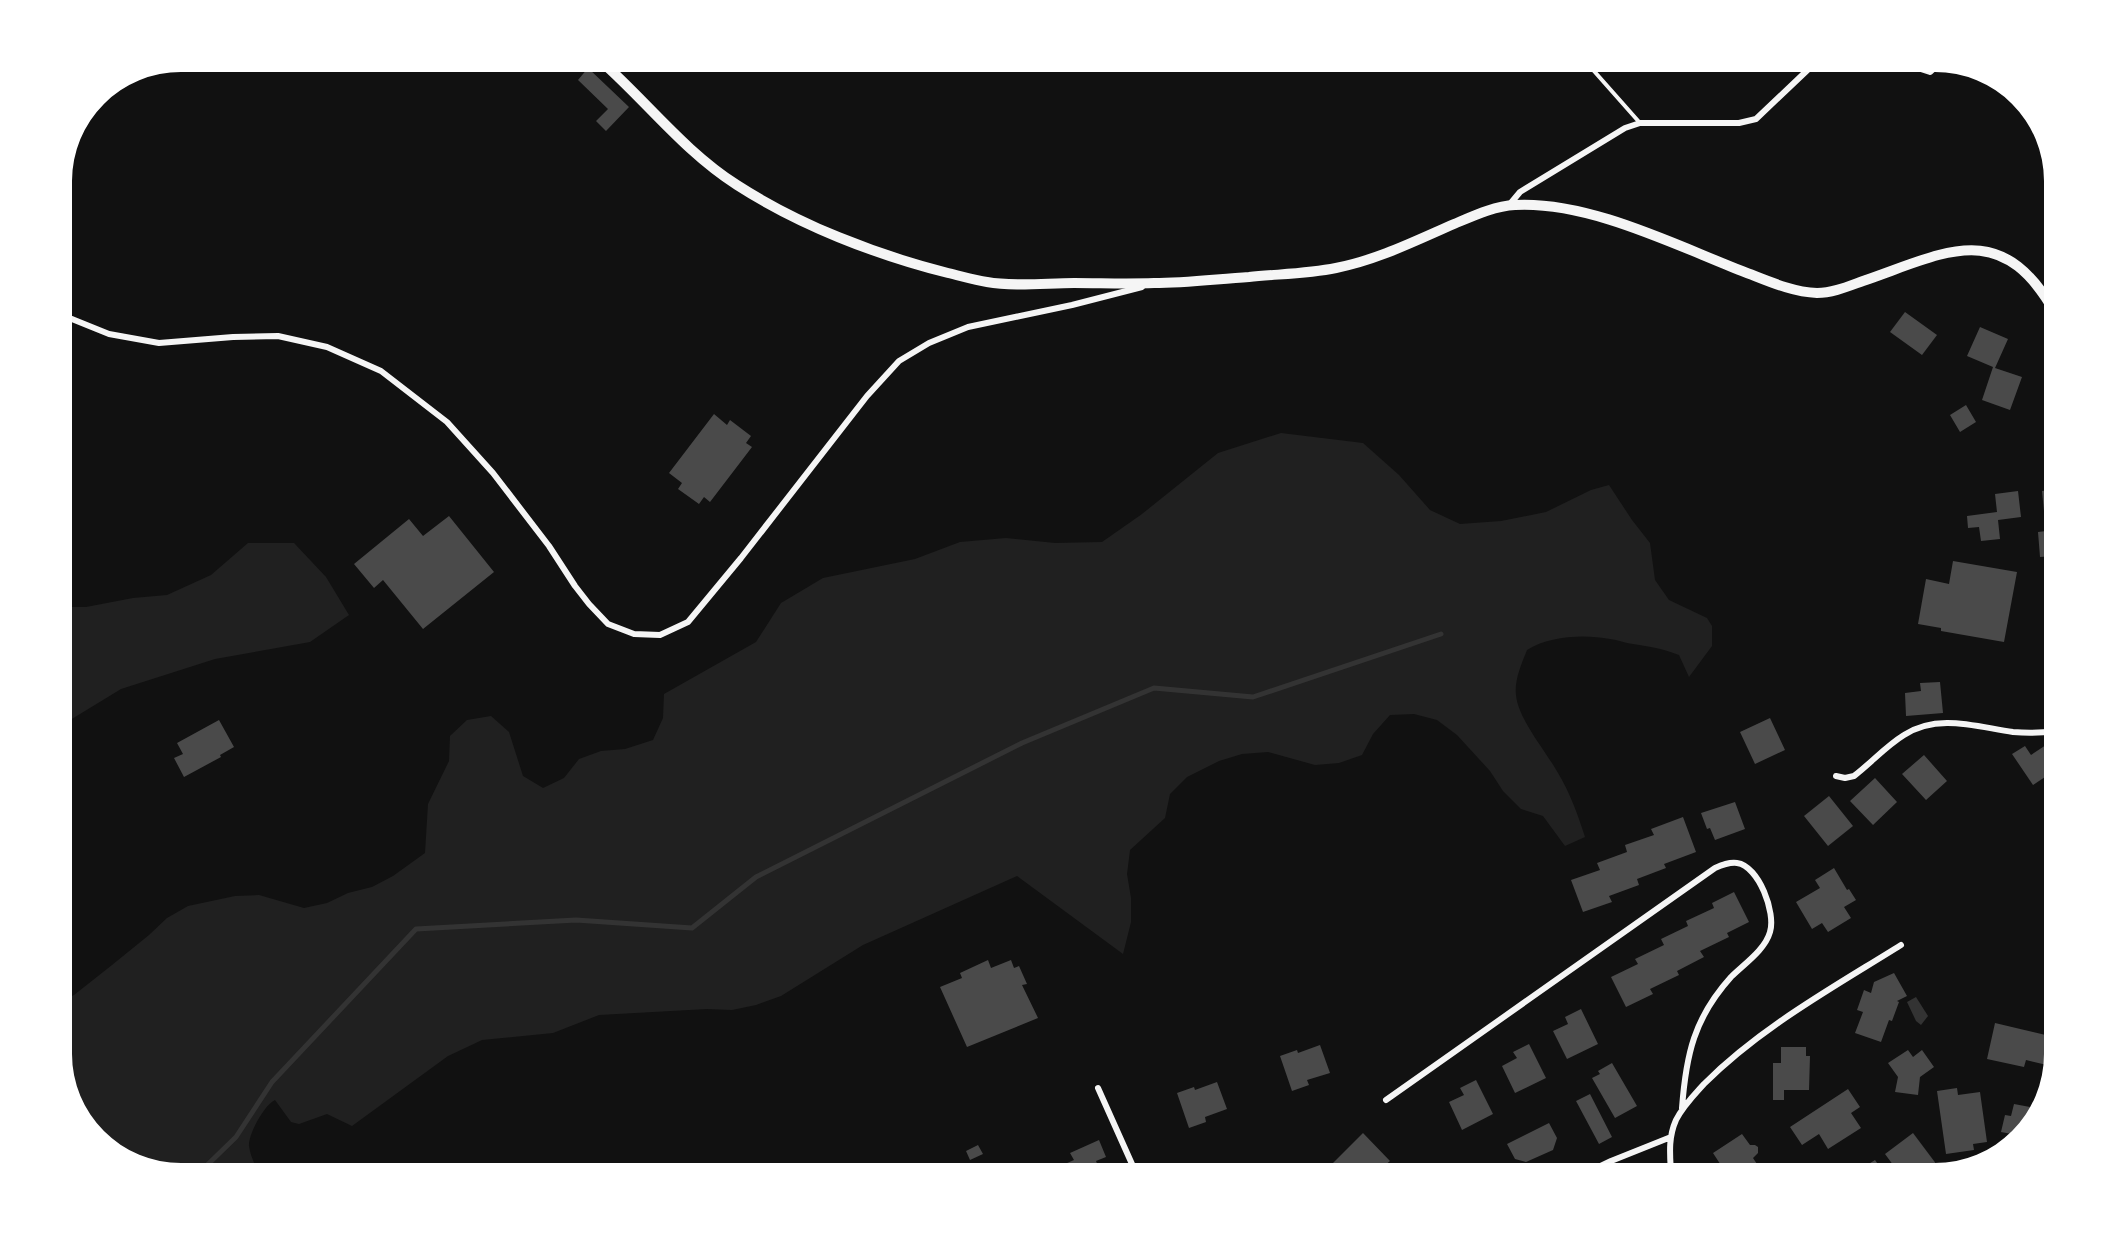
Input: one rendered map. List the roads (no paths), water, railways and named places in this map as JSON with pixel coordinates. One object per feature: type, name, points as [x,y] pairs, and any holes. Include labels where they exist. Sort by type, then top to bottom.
[{"type":"street","points":[[614,72],[688,147],[733,183],[773,206],[856,243],[920,266],[990,283],[1156,283],[1332,269],[1370,260],[1482,213],[1510,205],[1544,205],[1576,210],[1621,224],[1786,288],[1819,293],[1843,288],[1919,260],[1954,250],[1980,249],[2010,260],[2026,271],[2044,294]]},
{"type":"street","points":[[1510,205],[1520,192],[1625,128],[1640,123],[1739,123],[1756,119],[1805,72]]},
{"type":"street","points":[[72,319],[109,334],[159,343],[278,336],[327,347],[381,371],[447,422],[493,473],[549,546],[575,586],[608,624],[634,634],[660,635],[688,622],[741,558],[867,396],[899,361],[929,343],[968,327],[1072,305],[1156,283]]},
{"type":"street","points":[[1836,776],[1845,778],[1854,776],[1905,734],[1925,726],[1961,723],[2015,732],[2044,731]]},
{"type":"street","points":[[1386,1100],[1715,868],[1726,863],[1737,863],[1754,873],[1771,911],[1772,927],[1766,942],[1721,988],[1695,1033],[1686,1066],[1682,1108]]},
{"type":"street","points":[[1670,1163],[1669,1149],[1675,1122],[1682,1108],[1713,1075],[1756,1039],[1901,945]]},
{"type":"street","points":[[1098,1088],[1132,1163]]},
{"type":"street","points":[[1607,1163],[1671,1137]]},
{"type":"lane","points":[[1595,72],[1640,123]]},
{"type":"waterway","points":[[209,1163],[236,1137],[272,1082],[416,929],[576,920],[692,928],[756,877],[1022,743],[1154,688],[1253,697],[1441,634]]}]
